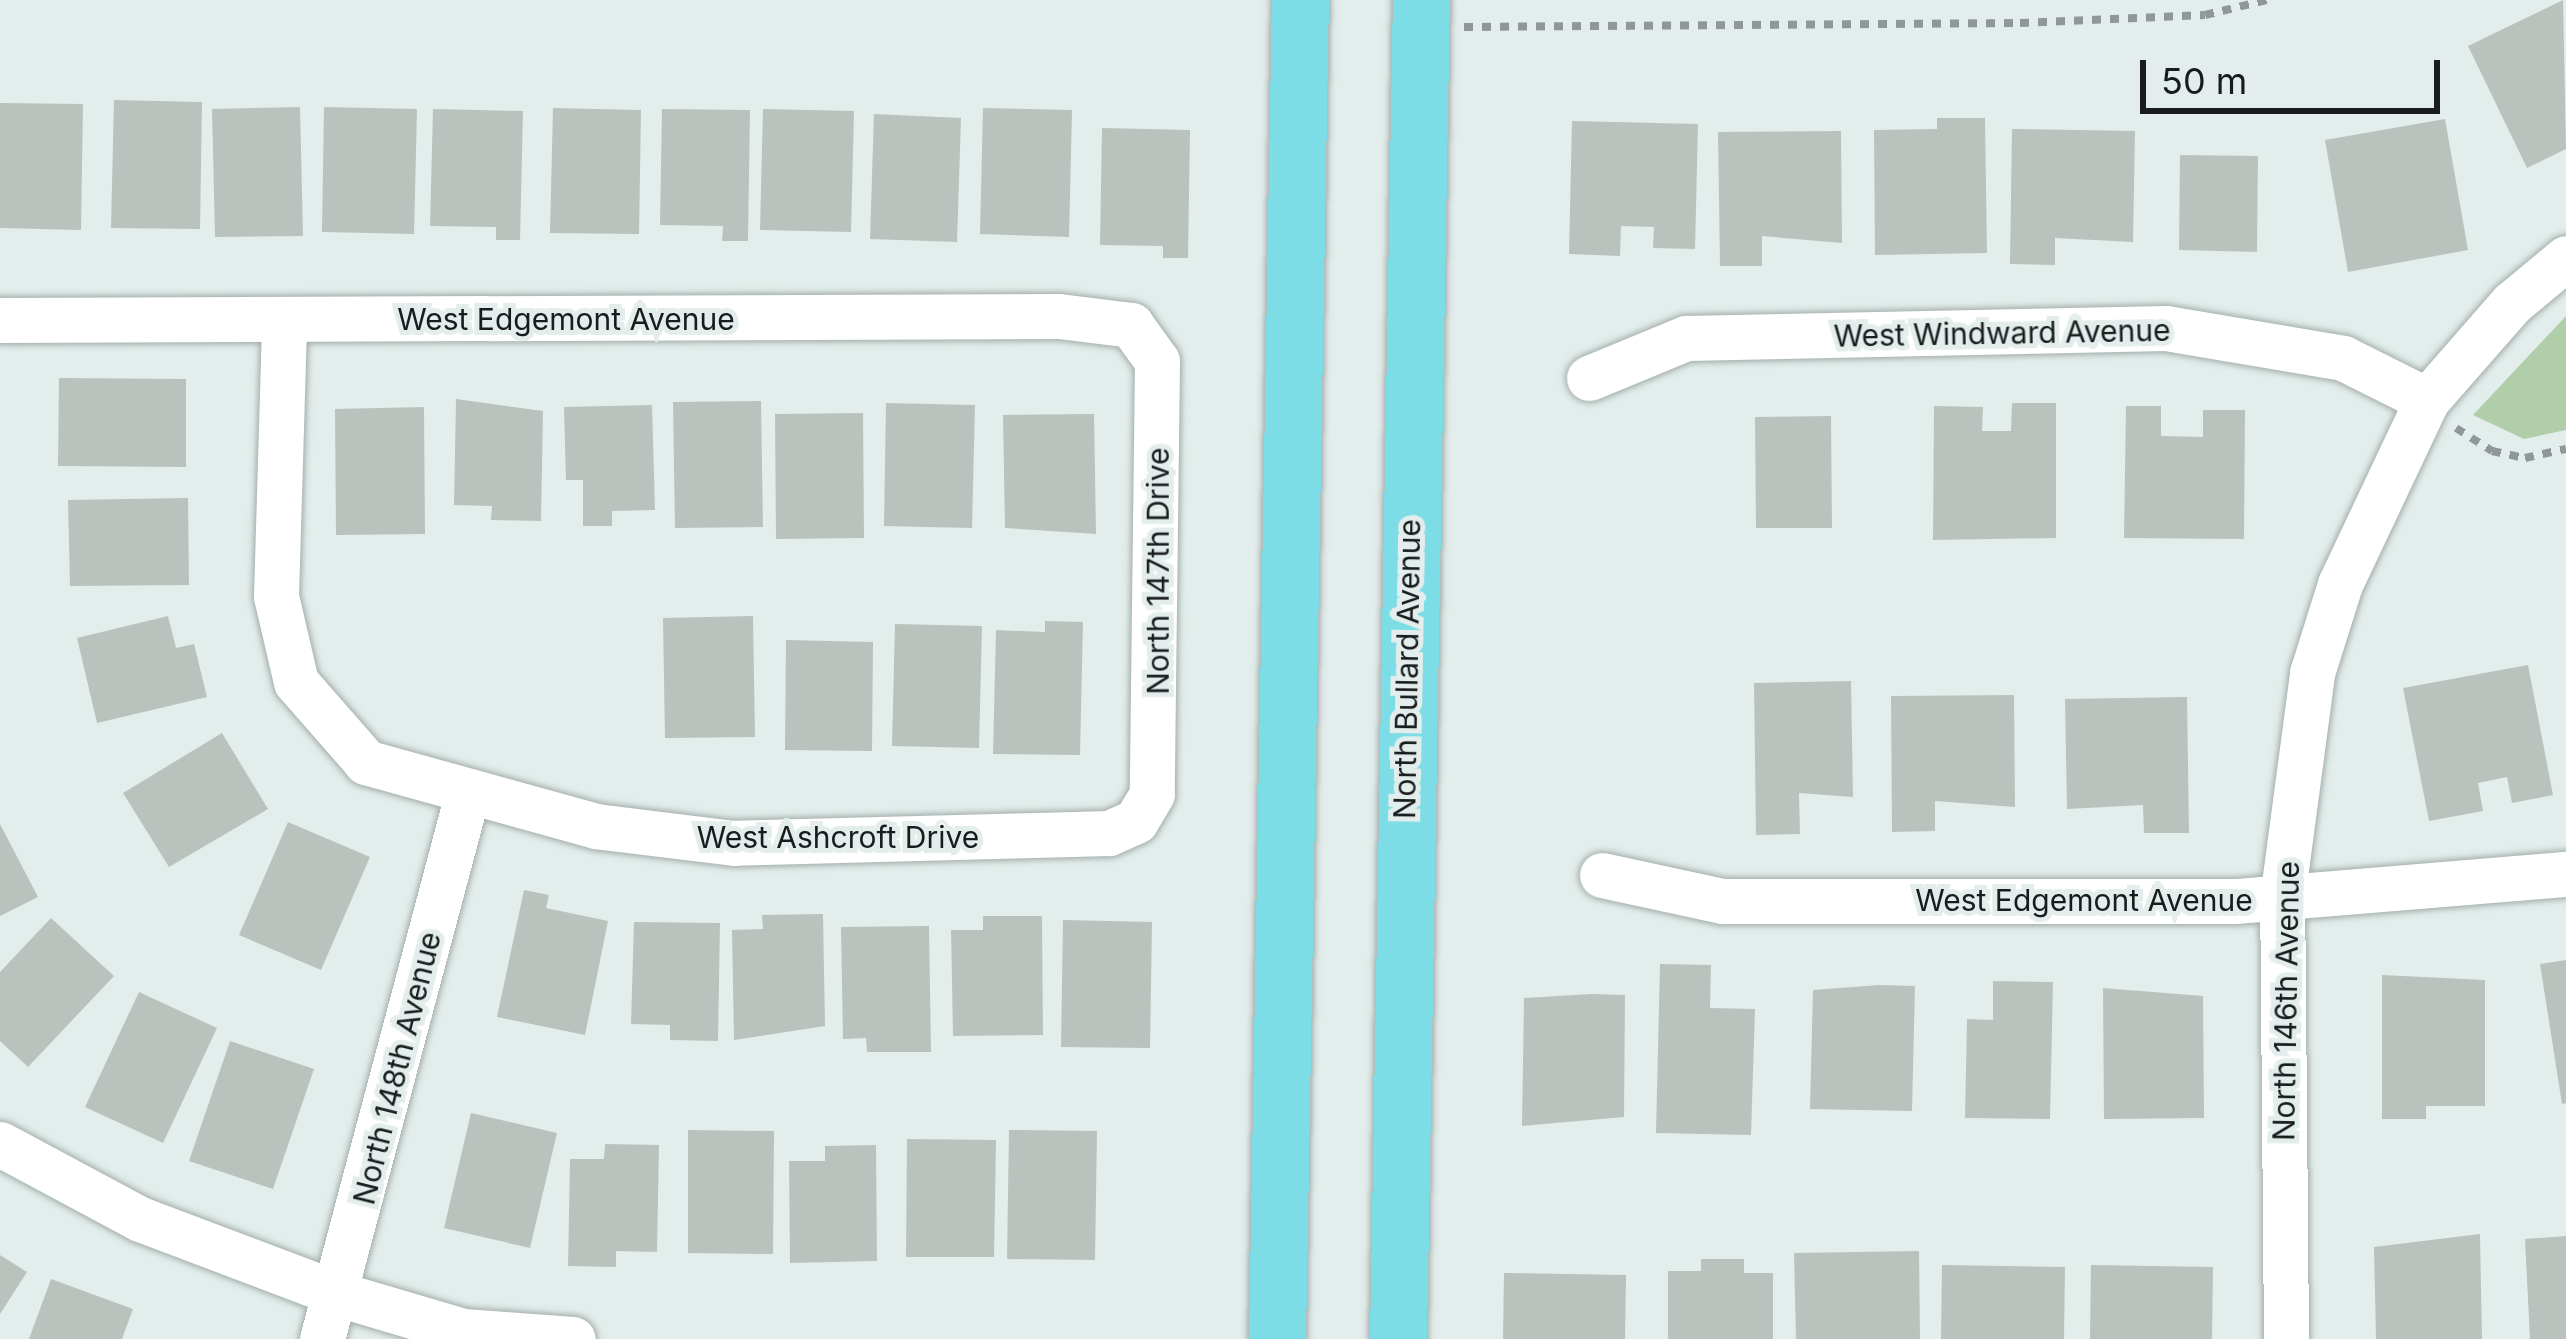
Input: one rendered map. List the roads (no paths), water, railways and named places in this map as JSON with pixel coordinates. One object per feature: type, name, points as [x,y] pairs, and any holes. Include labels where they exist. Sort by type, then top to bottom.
[{"type":"main road","points":[[1277,1339],[1300,2]]},
{"type":"main road","name":"North Bullard Avenue","points":[[1398,1339],[1420,10]]},
{"type":"street","points":[[2427,400],[2512,303],[2566,258]]},
{"type":"street","name":"West Edgemont Avenue","points":[[0,320],[1059,316],[1130,325]]},
{"type":"street","name":"West Ashcroft Drive","points":[[284,321],[276,596],[296,682],[366,762],[467,795],[596,826],[734,843],[1068,837],[1136,820]]},
{"type":"street","name":"North 147th Drive","points":[[1130,325],[1157,361],[1160,765],[1136,820]]},
{"type":"street","name":"West Windward Avenue","points":[[1589,378],[1686,338],[2166,328],[2343,358],[2427,400]]},
{"type":"street","name":"North 146th Avenue","points":[[2286,1339],[2282,898],[2312,673],[2340,584],[2427,400]]},
{"type":"street","name":"North 148th Avenue","points":[[322,1339],[338,1294],[467,795]]},
{"type":"street","name":"West Edgemont Avenue","points":[[1602,875],[1722,901],[2282,898],[2566,874]]},
{"type":"street","points":[[0,1144],[140,1219],[338,1294],[463,1331],[573,1339]]}]
